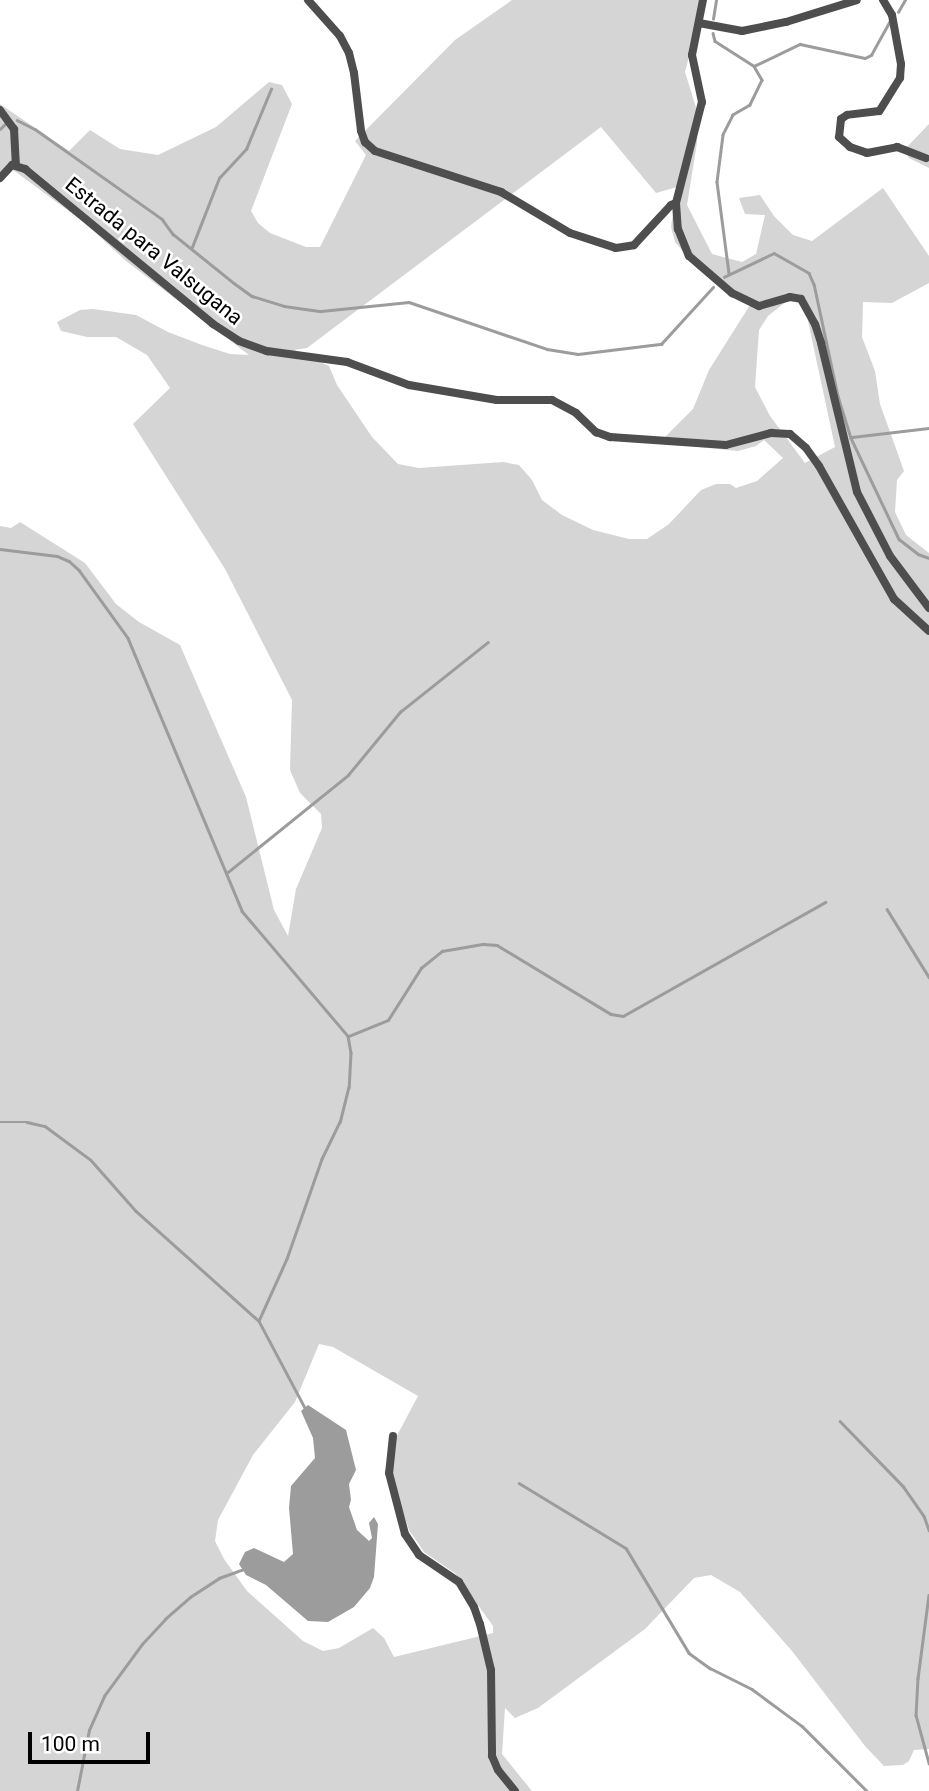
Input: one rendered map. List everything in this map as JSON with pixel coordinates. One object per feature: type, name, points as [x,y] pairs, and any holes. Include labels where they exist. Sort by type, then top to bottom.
[{"type":"street","points":[[308,0],[340,36],[349,54],[361,131],[365,142],[375,151],[501,192],[570,233],[616,248],[634,245],[671,205],[676,204]]},
{"type":"street","points":[[703,0],[692,55],[702,102],[676,204],[678,229],[689,256],[732,293],[759,306],[790,297],[801,299],[805,305],[821,343],[857,492],[890,556],[929,608]]},
{"type":"street","points":[[699,23],[741,31],[786,22],[857,0]]},
{"type":"street","points":[[883,0],[892,15],[901,64],[900,79],[879,111],[847,115],[841,120],[839,137],[850,147],[867,153],[897,147],[926,158]]},
{"type":"street","points":[[0,110],[14,129],[17,143],[16,164],[5,170],[0,178]]},
{"type":"street","name":"Estrada para Valsugana","points":[[16,164],[213,324],[254,347],[347,362],[409,385],[497,400],[552,400],[576,413],[596,432],[610,437],[726,445],[771,433],[790,435],[806,448],[819,466],[894,599],[929,631]]},
{"type":"street","points":[[393,1436],[389,1473],[405,1534],[419,1555],[458,1582],[474,1607],[491,1670],[492,1756],[498,1770],[515,1791]]},
{"type":"shaded area","points":[[512,0],[704,0],[685,72],[698,114],[697,143],[687,205],[712,254],[742,262],[756,254],[765,215],[745,214],[739,198],[760,195],[774,216],[793,235],[812,241],[883,188],[929,256],[929,283],[892,303],[863,302],[862,337],[875,371],[880,404],[904,471],[897,480],[895,512],[906,535],[929,553],[929,1749],[914,1750],[909,1761],[903,1765],[884,1766],[865,1746],[792,1651],[740,1592],[711,1575],[694,1578],[645,1629],[538,1708],[515,1718],[505,1708],[502,1754],[532,1791],[0,1791],[0,526],[11,528],[20,522],[85,563],[116,604],[139,622],[180,645],[246,797],[274,910],[288,936],[296,889],[322,828],[321,814],[300,793],[290,770],[292,700],[225,569],[133,424],[170,388],[147,355],[116,337],[87,337],[61,331],[57,322],[80,310],[93,309],[136,315],[168,332],[202,345],[230,354],[249,355],[126,261],[85,223],[9,167],[0,177],[0,104],[69,151],[90,130],[120,149],[158,155],[216,127],[269,82],[282,85],[292,104],[251,211],[258,223],[270,233],[306,247],[320,247],[366,155],[355,141],[455,40]],"holes":[[[601,127],[656,193],[677,187],[671,227],[675,242],[698,269],[750,305],[709,370],[693,409],[659,443],[738,451],[756,446],[764,440],[783,458],[757,481],[736,488],[730,484],[716,484],[701,490],[669,524],[647,539],[629,539],[593,530],[562,515],[542,500],[532,480],[519,465],[503,462],[419,468],[398,464],[372,437],[337,385],[329,366],[294,350],[307,348]],[[792,297],[805,307],[835,447],[805,463],[770,416],[755,387],[759,330],[768,316]],[[319,1344],[333,1347],[418,1396],[392,1445],[391,1466],[397,1493],[409,1530],[424,1552],[456,1574],[493,1626],[493,1633],[394,1657],[384,1638],[373,1628],[339,1648],[323,1651],[303,1641],[247,1591],[224,1559],[215,1541],[218,1520],[253,1455],[295,1402]]]},
{"type":"shaded area","points":[[929,124],[929,168],[909,158],[906,148]]},
{"type":"shaded area","points":[[308,1405],[346,1430],[356,1470],[349,1484],[349,1507],[357,1530],[369,1541],[372,1538],[369,1523],[374,1517],[378,1524],[374,1577],[370,1588],[354,1607],[328,1622],[308,1621],[266,1585],[246,1575],[239,1564],[245,1552],[254,1548],[284,1562],[293,1554],[289,1508],[291,1486],[315,1458],[313,1438],[301,1411]]},
{"type":"waterway","points":[[713,19],[716,0]]},
{"type":"waterway","points":[[898,12],[905,0]]},
{"type":"waterway","points":[[754,66],[800,44],[865,58],[871,55],[890,21]]},
{"type":"waterway","points":[[713,33],[715,41],[754,66],[762,80],[750,105],[733,115],[723,135],[717,182],[729,273]]},
{"type":"waterway","points":[[192,247],[219,178],[246,149],[271,89]]},
{"type":"waterway","points":[[17,120],[35,129],[162,219],[173,234],[252,296],[284,306],[321,311],[409,302],[547,349],[578,354],[661,344],[713,287]]},
{"type":"waterway","points":[[0,129],[4,125]]},
{"type":"waterway","points":[[724,277],[774,253],[809,273],[814,284],[838,396],[851,438],[899,539],[918,554],[929,558]]},
{"type":"waterway","points":[[852,437],[929,428]]},
{"type":"waterway","points":[[0,549],[57,556],[69,561],[79,570],[128,638],[242,911],[348,1036],[351,1053],[349,1087],[340,1122],[322,1159],[287,1259],[259,1321]]},
{"type":"waterway","points":[[228,872],[348,775],[400,712],[488,642]]},
{"type":"waterway","points":[[349,1036],[388,1020],[421,968],[442,951],[483,944],[497,945],[611,1014],[623,1016],[825,902]]},
{"type":"waterway","points":[[887,909],[929,977]]},
{"type":"waterway","points":[[0,1122],[27,1122],[45,1126],[91,1160],[136,1211],[259,1321],[305,1408]]},
{"type":"waterway","points":[[840,1421],[903,1486],[924,1516],[929,1530]]},
{"type":"waterway","points":[[519,1483],[626,1548],[689,1653],[710,1668],[752,1689],[802,1726],[867,1791]]},
{"type":"waterway","points":[[77,1791],[89,1730],[104,1696],[142,1644],[190,1597],[219,1578],[244,1569]]},
{"type":"waterway","points":[[929,1595],[916,1715],[929,1763]]}]
